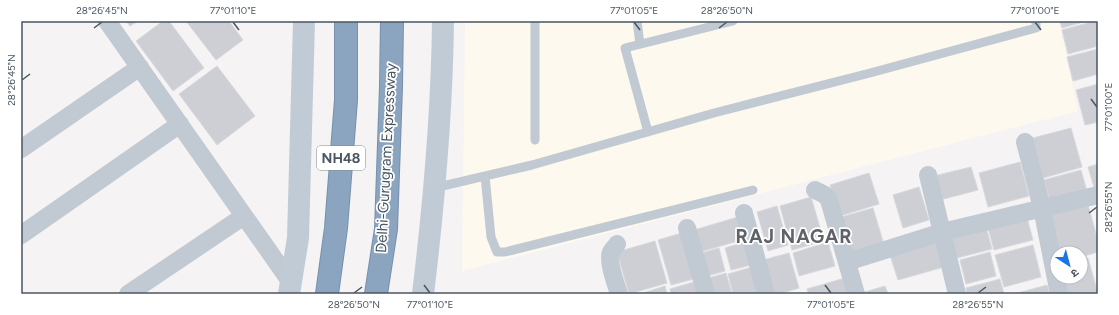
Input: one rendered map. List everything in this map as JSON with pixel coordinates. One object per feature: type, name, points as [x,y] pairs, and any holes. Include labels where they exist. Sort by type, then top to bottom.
[{"type":"highway","name":"NH48","points":[[327,294],[336,228],[346,100],[346,21]]},
{"type":"highway","name":"Delhi-Gurugram Expressway","points":[[376,294],[386,229],[392,21]]},
{"type":"main road","points":[[290,289],[298,238],[304,21]]},
{"type":"main road","points":[[423,294],[432,223],[443,75],[443,21]]},
{"type":"street","points":[[107,21],[244,216],[290,289]]},
{"type":"street","points":[[21,149],[140,67]]},
{"type":"street","points":[[21,235],[180,124]]},
{"type":"street","points":[[1025,142],[1042,208],[1059,294]]},
{"type":"street","points":[[928,175],[957,294]]},
{"type":"street","points":[[815,190],[825,195],[829,200],[856,294]]},
{"type":"street","points":[[847,262],[942,232],[1098,195]]},
{"type":"street","points":[[744,213],[766,294]]},
{"type":"street","points":[[128,294],[244,216]]},
{"type":"street","points":[[687,228],[706,294]]},
{"type":"street","points":[[617,244],[611,253],[610,260],[619,294]]},
{"type":"lane","points":[[535,21],[535,140]]},
{"type":"lane","points":[[637,21],[640,44]]},
{"type":"lane","points":[[648,132],[625,48],[732,21]]},
{"type":"lane","points":[[434,188],[532,165],[714,113],[1036,28],[1036,21]]},
{"type":"lane","points":[[485,176],[491,237],[497,252],[505,252],[753,190]]},
{"type":"shaded area","points":[[465,21],[1059,21],[1078,111],[462,271]]},
{"type":"building","points":[[126,21],[138,21],[130,26]]},
{"type":"building","points":[[163,21],[169,21],[204,68],[173,91],[136,41]]},
{"type":"building","points":[[186,21],[229,21],[243,40],[216,60]]},
{"type":"building","points":[[1060,21],[1087,21],[1062,28]]},
{"type":"building","points":[[1098,21],[1098,46],[1068,54],[1062,30]]},
{"type":"building","points":[[1098,49],[1098,74],[1073,81],[1067,57]]},
{"type":"building","points":[[217,66],[255,116],[217,145],[179,94]]},
{"type":"building","points":[[1098,84],[1098,122],[1085,125],[1076,90]]},
{"type":"building","points":[[1071,128],[1082,167],[1043,178],[1033,138]]},
{"type":"building","points":[[1020,162],[1029,196],[988,207],[979,173]]},
{"type":"building","points":[[1098,164],[1098,190],[1095,191],[1088,167]]},
{"type":"building","points":[[971,167],[978,190],[940,200],[934,176]]},
{"type":"building","points":[[1081,170],[1088,195],[1051,205],[1044,180]]},
{"type":"building","points":[[869,173],[879,204],[840,216],[830,185]]},
{"type":"building","points":[[919,187],[929,220],[903,228],[893,195]]},
{"type":"building","points":[[811,197],[824,241],[792,250],[780,206]]},
{"type":"building","points":[[1087,201],[1098,241],[1098,252],[1089,255],[1089,245],[1055,245],[1046,212]]},
{"type":"building","points":[[777,206],[788,245],[768,251],[757,212]]},
{"type":"building","points":[[873,208],[885,248],[851,259],[838,218]]},
{"type":"building","points":[[1026,214],[1033,240],[994,250],[987,224]]},
{"type":"building","points":[[738,217],[745,239],[700,252],[694,230]]},
{"type":"building","points":[[986,227],[992,249],[953,259],[947,238]]},
{"type":"building","points":[[685,232],[698,278],[671,285],[658,240]]},
{"type":"building","points":[[935,238],[944,267],[898,280],[889,252]]},
{"type":"building","points":[[655,241],[667,283],[629,294],[617,252]]},
{"type":"building","points":[[745,242],[751,265],[731,270],[725,248]]},
{"type":"building","points":[[828,242],[835,266],[799,276],[793,253]]},
{"type":"building","points":[[1033,245],[1041,277],[1004,287],[995,255]]},
{"type":"building","points":[[719,248],[725,271],[704,277],[698,254]]},
{"type":"building","points":[[990,252],[996,276],[966,284],[960,260]]},
{"type":"building","points":[[789,253],[799,288],[779,294],[772,294],[763,260]]},
{"type":"building","points":[[1089,262],[1098,294],[1067,294],[1064,285],[1089,285]]},
{"type":"building","points":[[752,267],[760,294],[733,294],[728,274]]},
{"type":"building","points":[[726,273],[732,294],[710,294],[705,279]]},
{"type":"building","points":[[845,278],[849,294],[808,294],[807,289]]},
{"type":"building","points":[[1000,279],[1004,294],[967,294],[966,288]]},
{"type":"building","points":[[697,281],[701,294],[671,294],[670,289]]},
{"type":"building","points":[[1047,285],[1050,294],[1014,294]]},
{"type":"building","points":[[665,286],[667,294],[640,294]]},
{"type":"building","points":[[885,286],[888,294],[858,294]]},
{"type":"district","name":"RAJ NAGAR","points":[[794,236]]}]
